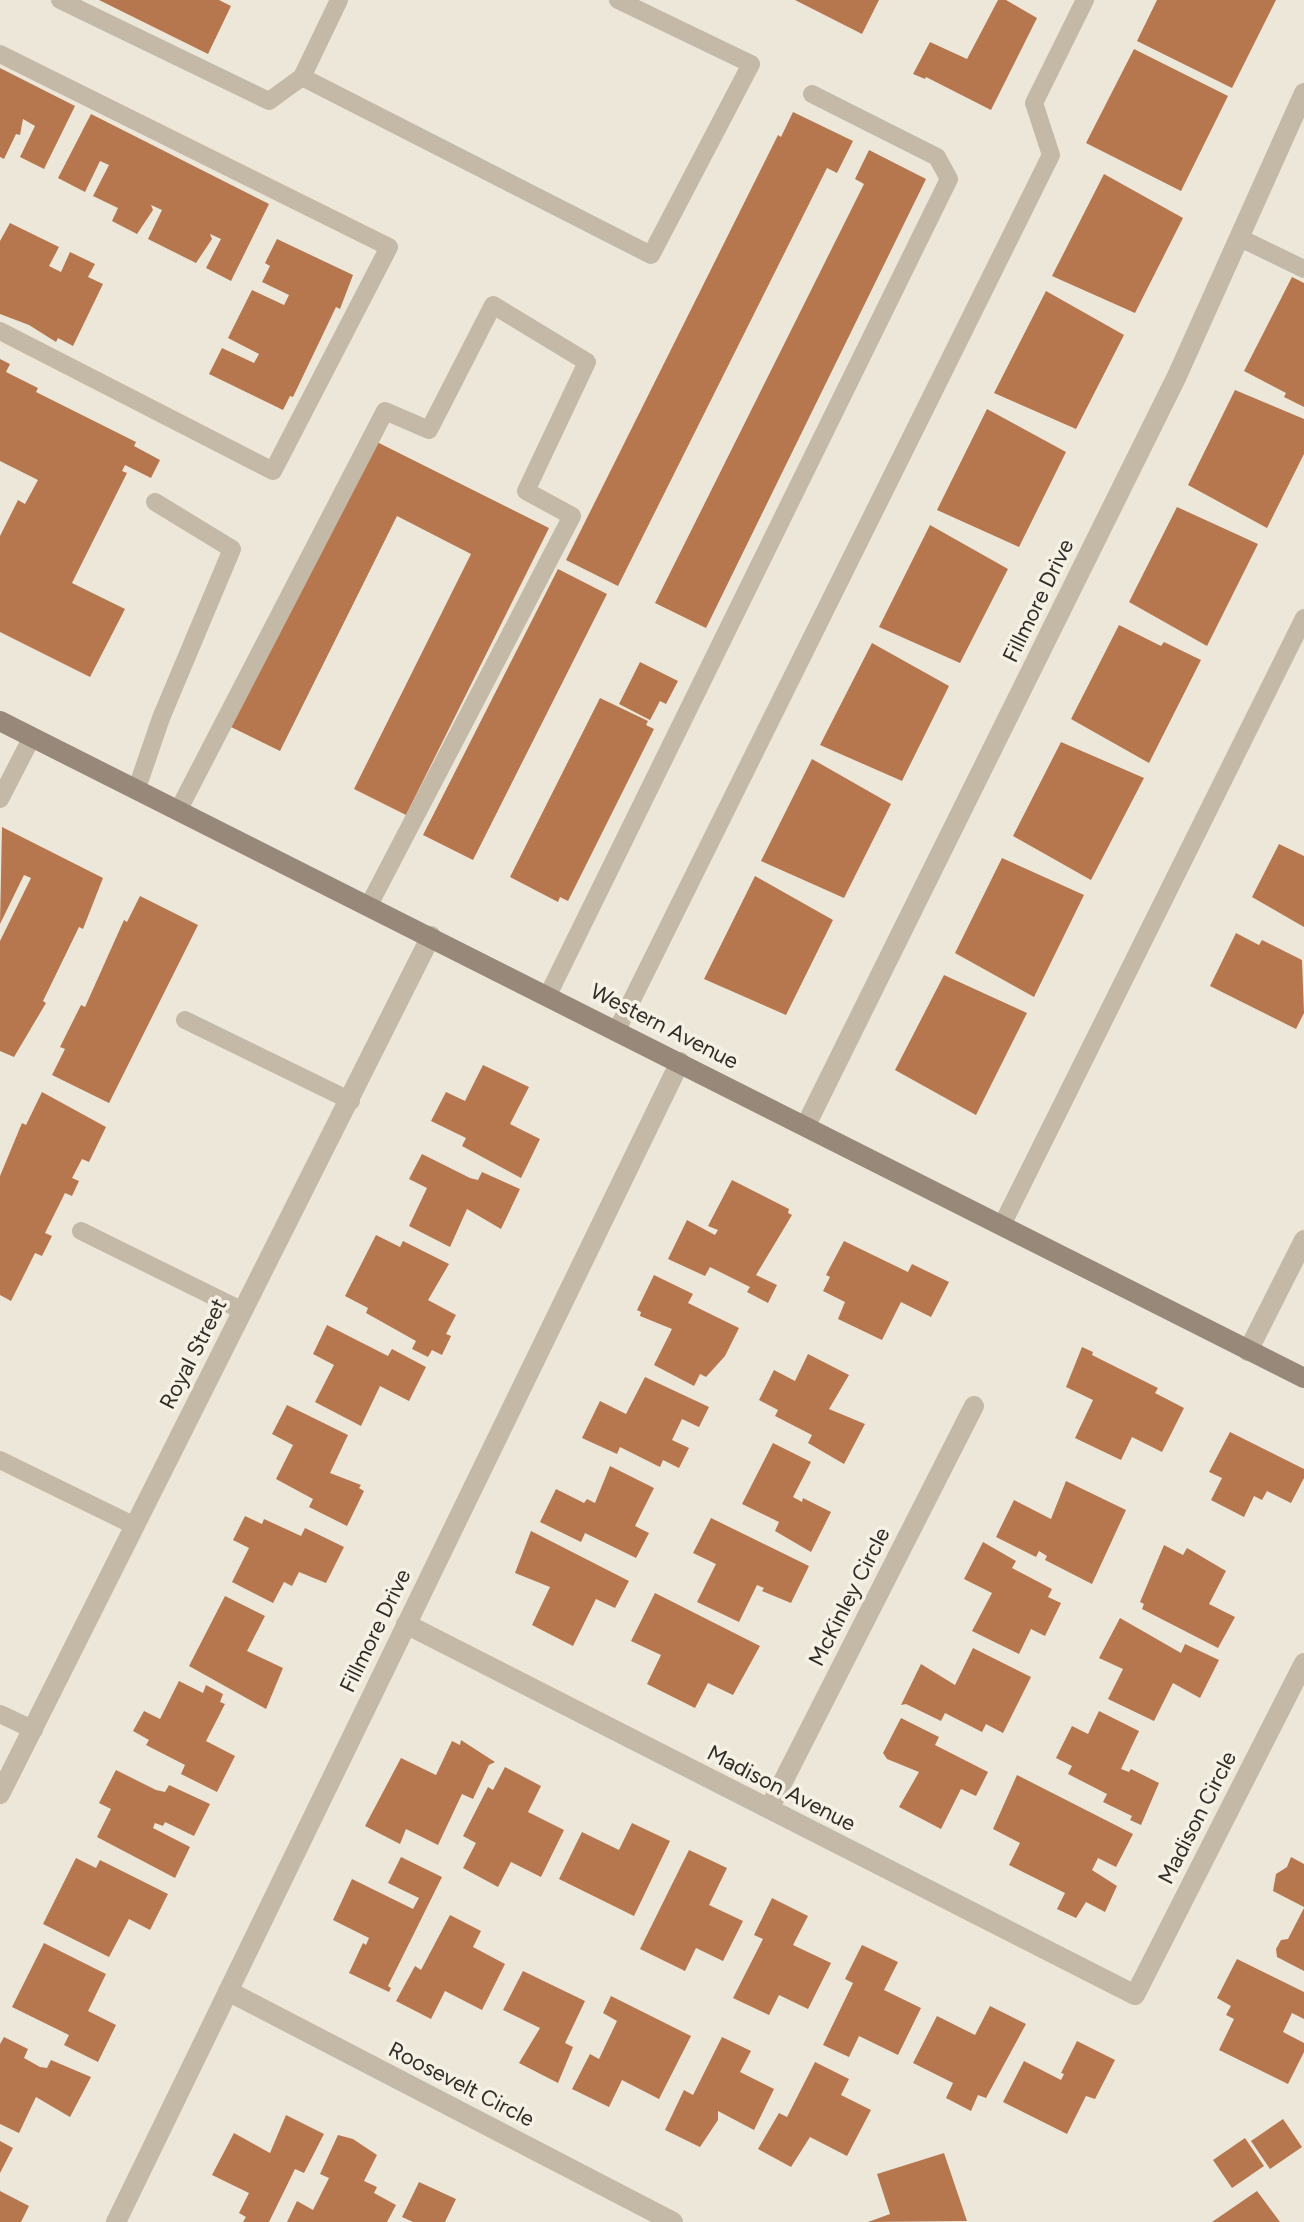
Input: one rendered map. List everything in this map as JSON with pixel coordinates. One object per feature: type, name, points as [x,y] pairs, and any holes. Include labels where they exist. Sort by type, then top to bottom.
[{"type":"main road","name":"Western Avenue","points":[[0,721],[1304,1378]]},
{"type":"street","name":"Fillmore Drive","points":[[806,1125],[1177,376],[1304,93]]},
{"type":"street","name":"Royal Street","points":[[0,1794],[351,1101],[431,936]]},
{"type":"street","name":"Fillmore Drive","points":[[116,2222],[680,1062]]},
{"type":"street","points":[[1248,1351],[1304,1240]]},
{"type":"street","name":"McKinley Circle","points":[[769,1809],[974,1406]]},
{"type":"street","name":"Madison Avenue","points":[[406,1624],[1135,1995]]},
{"type":"street","name":"Madison Circle","points":[[1135,1995],[1304,1663]]},
{"type":"street","name":"Roosevelt Circle","points":[[228,1991],[673,2222]]},
{"type":"lane","points":[[60,0],[269,101],[302,77],[339,0]]},
{"type":"lane","points":[[302,77],[651,255],[751,64],[618,0]]},
{"type":"lane","points":[[617,1030],[1051,155],[1034,103],[1085,0]]},
{"type":"lane","points":[[0,54],[389,247],[273,471],[0,331]]},
{"type":"lane","points":[[548,995],[949,179],[937,157],[812,94]]},
{"type":"lane","points":[[1240,238],[1304,269]]},
{"type":"lane","points":[[179,809],[385,411],[429,430],[493,305],[587,362],[526,491],[572,516],[369,905]]},
{"type":"lane","points":[[137,788],[161,718],[232,549],[155,502]]},
{"type":"lane","points":[[1002,1225],[1304,618]]},
{"type":"lane","points":[[0,799],[32,737]]},
{"type":"lane","points":[[185,1020],[351,1101]]},
{"type":"lane","points":[[81,1231],[243,1311]]},
{"type":"lane","points":[[0,1460],[135,1526]]},
{"type":"lane","points":[[0,1714],[34,1730]]},
{"type":"building","points":[[99,0],[219,0],[231,6],[208,54]]},
{"type":"building","points":[[795,0],[879,0],[862,34]]},
{"type":"building","points":[[998,0],[1006,0],[1037,18],[991,110],[926,77],[913,74],[930,42],[967,59]]},
{"type":"building","points":[[1157,0],[1276,0],[1232,88],[1137,41]]},
{"type":"building","points":[[1134,49],[1228,96],[1181,191],[1086,143]]},
{"type":"building","points":[[0,68],[75,106],[44,169],[20,157],[35,126],[23,119],[20,135],[16,134],[4,159],[0,157]]},
{"type":"building","points":[[793,112],[853,141],[837,173],[827,168],[618,586],[566,560],[778,135],[781,137]]},
{"type":"building","points":[[91,114],[269,204],[231,281],[206,268],[221,239],[210,234],[212,239],[196,263],[148,239],[162,210],[151,205],[153,210],[137,234],[112,221],[118,208],[93,196],[109,165],[100,161],[85,192],[58,178]]},
{"type":"building","points":[[869,150],[926,179],[706,628],[655,603],[864,184],[855,179]]},
{"type":"building","points":[[1104,174],[1183,218],[1135,313],[1052,276]]},
{"type":"building","points":[[10,223],[59,247],[49,266],[61,272],[70,252],[95,264],[88,277],[103,284],[73,346],[58,338],[56,342],[29,325],[0,314],[0,241]]},
{"type":"building","points":[[277,239],[353,275],[340,309],[336,307],[293,397],[290,396],[283,410],[209,374],[222,348],[254,363],[259,354],[228,338],[252,290],[284,305],[289,295],[262,282],[270,266],[265,263]]},
{"type":"building","points":[[1292,277],[1304,283],[1304,407],[1284,397],[1286,393],[1244,371]]},
{"type":"building","points":[[1046,291],[1124,335],[1076,429],[994,393]]},
{"type":"building","points":[[0,359],[10,364],[6,372],[38,388],[36,392],[136,442],[134,446],[160,460],[151,478],[125,465],[122,471],[127,473],[72,583],[125,609],[90,677],[0,632],[0,536],[18,500],[25,504],[38,480],[0,461]]},
{"type":"building","points":[[1235,390],[1304,419],[1304,454],[1267,528],[1188,485]]},
{"type":"building","points":[[987,409],[1066,452],[1019,547],[937,510]]},
{"type":"building","points":[[371,439],[549,528],[406,815],[354,789],[471,554],[397,516],[280,751],[227,725]]},
{"type":"building","points":[[1177,507],[1258,544],[1207,646],[1129,602]]},
{"type":"building","points":[[930,525],[1008,569],[960,663],[879,627]]},
{"type":"building","points":[[558,569],[607,594],[473,860],[423,835]]},
{"type":"building","points":[[1119,625],[1161,646],[1164,642],[1201,660],[1149,763],[1071,719]]},
{"type":"building","points":[[872,643],[949,686],[902,781],[820,745]]},
{"type":"building","points":[[640,662],[678,681],[666,704],[660,701],[650,720],[619,704]]},
{"type":"building","points":[[600,698],[648,721],[646,725],[654,729],[568,901],[560,897],[558,902],[510,877]]},
{"type":"building","points":[[1061,742],[1144,778],[1091,880],[1013,836]]},
{"type":"building","points":[[812,759],[891,804],[844,898],[761,861]]},
{"type":"building","points":[[2,827],[103,878],[83,929],[79,927],[43,1001],[46,1003],[14,1057],[0,1051],[0,941],[31,878],[24,875],[0,924]]},
{"type":"building","points":[[1279,844],[1304,856],[1304,927],[1252,897]]},
{"type":"building","points":[[1002,858],[1084,895],[1034,997],[955,953]]},
{"type":"building","points":[[755,876],[833,920],[786,1015],[704,979]]},
{"type":"building","points":[[140,896],[198,925],[109,1103],[52,1075],[65,1049],[60,1047],[81,1005],[85,1007],[124,920],[127,922]]},
{"type":"building","points":[[1236,933],[1259,945],[1262,940],[1302,960],[1304,1013],[1296,1029],[1210,986]]},
{"type":"building","points":[[944,975],[1027,1013],[976,1115],[895,1070]]},
{"type":"building","points":[[483,1065],[529,1087],[510,1124],[540,1139],[521,1178],[462,1146],[466,1138],[431,1121],[446,1092],[465,1101]]},
{"type":"building","points":[[42,1092],[106,1127],[89,1162],[82,1159],[72,1178],[79,1181],[72,1196],[65,1193],[45,1233],[52,1236],[42,1256],[35,1253],[11,1301],[0,1295],[0,1176],[22,1123],[26,1125]]},
{"type":"building","points":[[422,1154],[470,1178],[478,1180],[482,1172],[520,1189],[501,1229],[467,1209],[450,1247],[409,1226],[427,1188],[409,1179]]},
{"type":"building","points":[[732,1180],[789,1209],[788,1213],[792,1215],[756,1275],[777,1285],[768,1303],[747,1292],[750,1287],[710,1267],[705,1276],[668,1259],[687,1220],[715,1235],[718,1230],[708,1226]]},
{"type":"building","points":[[376,1235],[400,1247],[403,1241],[449,1264],[428,1300],[456,1315],[446,1334],[451,1336],[442,1355],[432,1350],[428,1357],[412,1349],[416,1341],[366,1313],[368,1308],[345,1296]]},
{"type":"building","points":[[844,1241],[908,1272],[912,1264],[949,1282],[931,1317],[901,1302],[882,1340],[838,1319],[845,1302],[823,1291],[830,1277],[826,1275]]},
{"type":"building","points":[[654,1275],[693,1294],[688,1303],[739,1328],[725,1356],[706,1377],[700,1374],[694,1386],[654,1365],[672,1329],[640,1316],[641,1312],[637,1310]]},
{"type":"building","points":[[327,1325],[388,1356],[392,1349],[426,1367],[409,1401],[380,1386],[361,1426],[315,1402],[334,1365],[313,1354]]},
{"type":"building","points":[[1082,1347],[1158,1388],[1155,1393],[1184,1408],[1162,1452],[1132,1437],[1121,1460],[1075,1438],[1093,1400],[1066,1387]]},
{"type":"building","points":[[808,1354],[849,1375],[829,1409],[865,1424],[844,1464],[808,1443],[812,1435],[775,1416],[778,1410],[759,1400],[774,1370],[795,1381]]},
{"type":"building","points":[[645,1377],[709,1407],[699,1427],[682,1419],[672,1440],[689,1448],[679,1468],[663,1460],[660,1467],[620,1447],[617,1454],[582,1438],[600,1401],[626,1414]]},
{"type":"building","points":[[287,1405],[348,1435],[330,1473],[361,1485],[359,1488],[364,1491],[347,1526],[309,1507],[313,1499],[276,1479],[293,1445],[272,1434]]},
{"type":"building","points":[[1230,1432],[1304,1469],[1304,1478],[1291,1503],[1267,1491],[1262,1500],[1254,1496],[1244,1517],[1211,1500],[1222,1478],[1209,1472]]},
{"type":"building","points":[[773,1443],[811,1462],[793,1497],[802,1502],[803,1498],[831,1512],[811,1552],[775,1531],[779,1522],[742,1504]]},
{"type":"building","points":[[610,1466],[654,1488],[635,1526],[649,1533],[636,1558],[585,1533],[581,1542],[540,1522],[556,1489],[584,1503],[587,1499],[595,1503]]},
{"type":"building","points":[[1066,1481],[1126,1510],[1092,1584],[1045,1560],[1047,1556],[1039,1551],[1036,1557],[996,1537],[1014,1500],[1051,1519]]},
{"type":"building","points":[[245,1516],[262,1524],[264,1519],[301,1536],[305,1528],[344,1547],[326,1583],[299,1572],[292,1586],[284,1582],[273,1603],[232,1582],[249,1548],[233,1540]]},
{"type":"building","points":[[711,1518],[809,1566],[791,1603],[762,1591],[764,1588],[757,1585],[739,1622],[697,1602],[716,1564],[693,1553]]},
{"type":"building","points":[[531,1531],[629,1581],[615,1608],[596,1599],[573,1646],[532,1625],[550,1587],[515,1573]]},
{"type":"building","points":[[983,1542],[1016,1561],[1012,1568],[1052,1589],[1048,1597],[1061,1603],[1045,1636],[1031,1629],[1019,1654],[972,1631],[992,1593],[964,1579]]},
{"type":"building","points":[[1164,1545],[1183,1555],[1187,1548],[1226,1571],[1209,1604],[1235,1617],[1218,1648],[1142,1609],[1144,1604],[1140,1602]]},
{"type":"building","points":[[655,1593],[760,1646],[733,1695],[708,1683],[695,1708],[647,1684],[661,1655],[631,1641]]},
{"type":"building","points":[[225,1596],[265,1616],[247,1651],[283,1668],[266,1709],[189,1666]]},
{"type":"building","points":[[1120,1618],[1181,1653],[1185,1644],[1219,1660],[1200,1698],[1173,1683],[1154,1721],[1108,1699],[1123,1669],[1099,1658]]},
{"type":"building","points":[[973,1648],[1031,1677],[1003,1733],[986,1724],[982,1732],[945,1713],[941,1721],[906,1704],[901,1705],[921,1664],[955,1685]]},
{"type":"building","points":[[179,1681],[203,1693],[206,1685],[223,1694],[220,1702],[225,1704],[206,1741],[235,1756],[217,1792],[181,1774],[185,1765],[146,1745],[149,1740],[133,1731],[144,1711],[160,1719]]},
{"type":"building","points":[[1099,1711],[1139,1731],[1121,1769],[1129,1772],[1131,1769],[1159,1783],[1141,1825],[1130,1820],[1132,1816],[1103,1802],[1107,1794],[1068,1774],[1072,1766],[1056,1758],[1072,1726],[1088,1734]]},
{"type":"building","points":[[901,1718],[939,1737],[935,1745],[988,1772],[976,1796],[961,1789],[941,1829],[899,1807],[919,1772],[887,1759],[883,1753]]},
{"type":"building","points":[[461,1740],[495,1762],[489,1765],[473,1799],[462,1794],[438,1845],[406,1829],[400,1844],[365,1826],[401,1758],[436,1775],[452,1741],[460,1745]]},
{"type":"building","points":[[505,1767],[541,1786],[528,1812],[564,1830],[541,1877],[511,1862],[498,1887],[463,1868],[476,1843],[463,1836],[488,1787],[493,1790]]},
{"type":"building","points":[[116,1770],[156,1790],[165,1792],[169,1785],[210,1804],[194,1836],[165,1822],[163,1826],[155,1823],[153,1828],[190,1847],[175,1878],[97,1837],[111,1809],[99,1803]]},
{"type":"building","points":[[1017,1775],[1133,1834],[1116,1867],[1098,1858],[1092,1870],[1117,1886],[1105,1912],[1086,1902],[1076,1918],[1057,1909],[1065,1893],[1009,1865],[1020,1843],[993,1829]]},
{"type":"building","points":[[632,1823],[670,1841],[634,1916],[559,1879],[582,1832],[619,1850]]},
{"type":"building","points":[[689,1850],[727,1868],[709,1905],[743,1921],[723,1961],[696,1948],[685,1971],[640,1949]]},
{"type":"building","points":[[401,1857],[442,1877],[388,1986],[391,1988],[389,1992],[349,1973],[363,1943],[366,1945],[369,1938],[333,1920],[352,1879],[413,1909],[419,1898],[388,1883]]},
{"type":"building","points":[[1291,1857],[1304,1864],[1304,1907],[1273,1891],[1276,1874],[1287,1867]]},
{"type":"building","points":[[76,1858],[96,1868],[100,1860],[168,1894],[150,1930],[129,1919],[109,1957],[43,1924]]},
{"type":"building","points":[[772,1898],[808,1916],[793,1945],[831,1963],[808,2009],[779,1995],[769,2015],[733,1998],[763,1939],[754,1935]]},
{"type":"building","points":[[1304,1908],[1304,1971],[1277,1957],[1276,1949],[1281,1940],[1288,1939]]},
{"type":"building","points":[[450,1915],[481,1931],[473,1947],[505,1964],[482,2010],[445,1991],[431,2019],[396,2001],[415,1966],[421,1970]]},
{"type":"building","points":[[44,1943],[106,1974],[88,2011],[116,2025],[98,2062],[64,2045],[69,2035],[12,2007]]},
{"type":"building","points":[[862,1945],[898,1962],[884,1990],[921,2008],[898,2055],[859,2036],[849,2057],[823,2045],[853,1983],[845,1979]]},
{"type":"building","points":[[1237,1959],[1304,1992],[1304,2019],[1292,2013],[1283,2032],[1304,2043],[1304,2052],[1288,2084],[1219,2050],[1234,2019],[1226,2015],[1231,2006],[1217,1998]]},
{"type":"building","points":[[523,1971],[585,2001],[565,2043],[573,2047],[558,2083],[519,2063],[540,2028],[503,2010]]},
{"type":"building","points":[[611,1996],[691,2036],[659,2099],[622,2080],[609,2107],[572,2089],[590,2054],[599,2059],[617,2021],[603,2013]]},
{"type":"building","points":[[990,2006],[1026,2024],[986,2098],[978,2095],[971,2111],[946,2098],[953,2083],[913,2063],[937,2016],[975,2035]]},
{"type":"building","points":[[4,2037],[28,2049],[24,2058],[40,2067],[47,2068],[51,2060],[91,2077],[70,2117],[36,2097],[19,2133],[0,2124],[0,2044]]},
{"type":"building","points":[[722,2037],[751,2051],[740,2072],[774,2089],[754,2130],[718,2111],[718,2120],[700,2147],[665,2130],[684,2090],[693,2095]]},
{"type":"building","points":[[1077,2041],[1115,2060],[1095,2099],[1086,2096],[1067,2134],[1003,2102],[1024,2061],[1061,2080],[1064,2074],[1061,2073]]},
{"type":"building","points":[[815,2062],[849,2079],[841,2095],[871,2110],[847,2156],[810,2137],[791,2167],[758,2149],[779,2113],[787,2117]]},
{"type":"building","points":[[286,2115],[324,2134],[304,2173],[295,2169],[269,2222],[243,2222],[246,2217],[239,2213],[249,2193],[212,2175],[234,2133],[270,2153]]},
{"type":"building","points":[[1283,2119],[1302,2147],[1270,2169],[1251,2141]]},
{"type":"building","points":[[338,2135],[353,2139],[377,2155],[364,2181],[377,2187],[374,2193],[396,2205],[387,2222],[287,2222],[297,2201],[313,2210],[329,2178],[320,2174]]},
{"type":"building","points":[[1245,2138],[1264,2166],[1232,2188],[1213,2160]]},
{"type":"building","points":[[0,2141],[13,2148],[0,2173]]},
{"type":"building","points":[[944,2153],[967,2221],[868,2222],[890,2214],[877,2174]]},
{"type":"building","points":[[419,2182],[456,2199],[445,2222],[413,2222],[402,2217]]},
{"type":"building","points":[[0,2191],[29,2206],[21,2222],[0,2222]]},
{"type":"building","points":[[1257,2191],[1280,2222],[1212,2222]]}]
